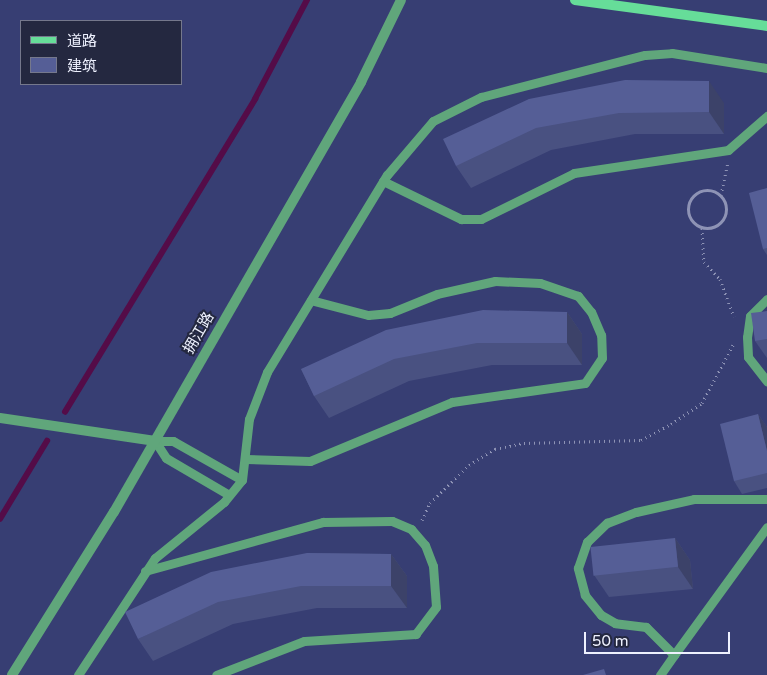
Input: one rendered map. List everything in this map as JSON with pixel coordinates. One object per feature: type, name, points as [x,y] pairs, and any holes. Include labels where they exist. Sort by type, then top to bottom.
[{"type":"street","name":"拥江路","points":[[12,675],[155,441],[361,82],[401,0]]},
{"type":"street","points":[[575,0],[767,26]]},
{"type":"street","points":[[0,418],[155,441]]},
{"type":"lane","points":[[78,675],[145,571],[181,533],[229,495],[242,480],[255,399],[311,300],[383,181],[433,121],[480,97],[646,54],[672,53],[767,68]]},
{"type":"lane","points":[[383,181],[452,216],[481,219],[574,173],[728,150],[767,116]]},
{"type":"lane","points":[[246,459],[310,461],[452,402],[585,383],[602,358],[601,335],[587,306],[578,296],[540,283],[495,281],[437,294],[390,314],[368,315],[311,300]]},
{"type":"lane","points":[[767,299],[750,316],[747,337],[748,356],[767,381]]},
{"type":"lane","points":[[155,441],[173,441],[242,480]]},
{"type":"lane","points":[[155,441],[166,458],[229,495]]},
{"type":"lane","points":[[674,655],[646,627],[616,623],[590,603],[578,576],[587,542],[608,522],[645,510],[694,499],[767,499]]},
{"type":"lane","points":[[145,571],[323,522],[392,521],[416,535],[433,566],[437,592],[428,624],[416,634],[304,641],[216,675]]},
{"type":"lane","points":[[660,675],[767,527]]},
{"type":"path","points":[[702,228],[715,227],[724,219],[726,207],[721,195],[728,174],[728,150]]},
{"type":"path","points":[[721,195],[703,190],[689,202],[688,215],[702,228],[704,262],[733,303],[734,321]]},
{"type":"path","points":[[416,535],[430,503],[469,465],[495,449],[524,443],[641,440],[671,424],[702,404],[736,338]]},
{"type":"building","points":[[625,80],[709,81],[709,112],[619,113],[536,128],[456,166],[443,139],[529,99]]},
{"type":"building","points":[[767,188],[767,248],[763,249],[749,193]]},
{"type":"building","points":[[483,310],[567,312],[567,343],[477,343],[394,359],[314,396],[301,369],[386,330]]},
{"type":"building","points":[[767,311],[767,339],[755,341],[751,313]]},
{"type":"building","points":[[758,414],[767,451],[767,473],[734,481],[720,424]]},
{"type":"building","points":[[675,538],[678,567],[593,576],[590,547]]},
{"type":"building","points":[[307,553],[391,554],[391,586],[301,586],[218,602],[138,639],[125,612],[211,572]]},
{"type":"building","points":[[604,669],[606,675],[583,675]]},
{"type":"waterway","points":[[65,412],[255,99],[307,0]]},
{"type":"waterway","points":[[0,519],[47,441]]}]
